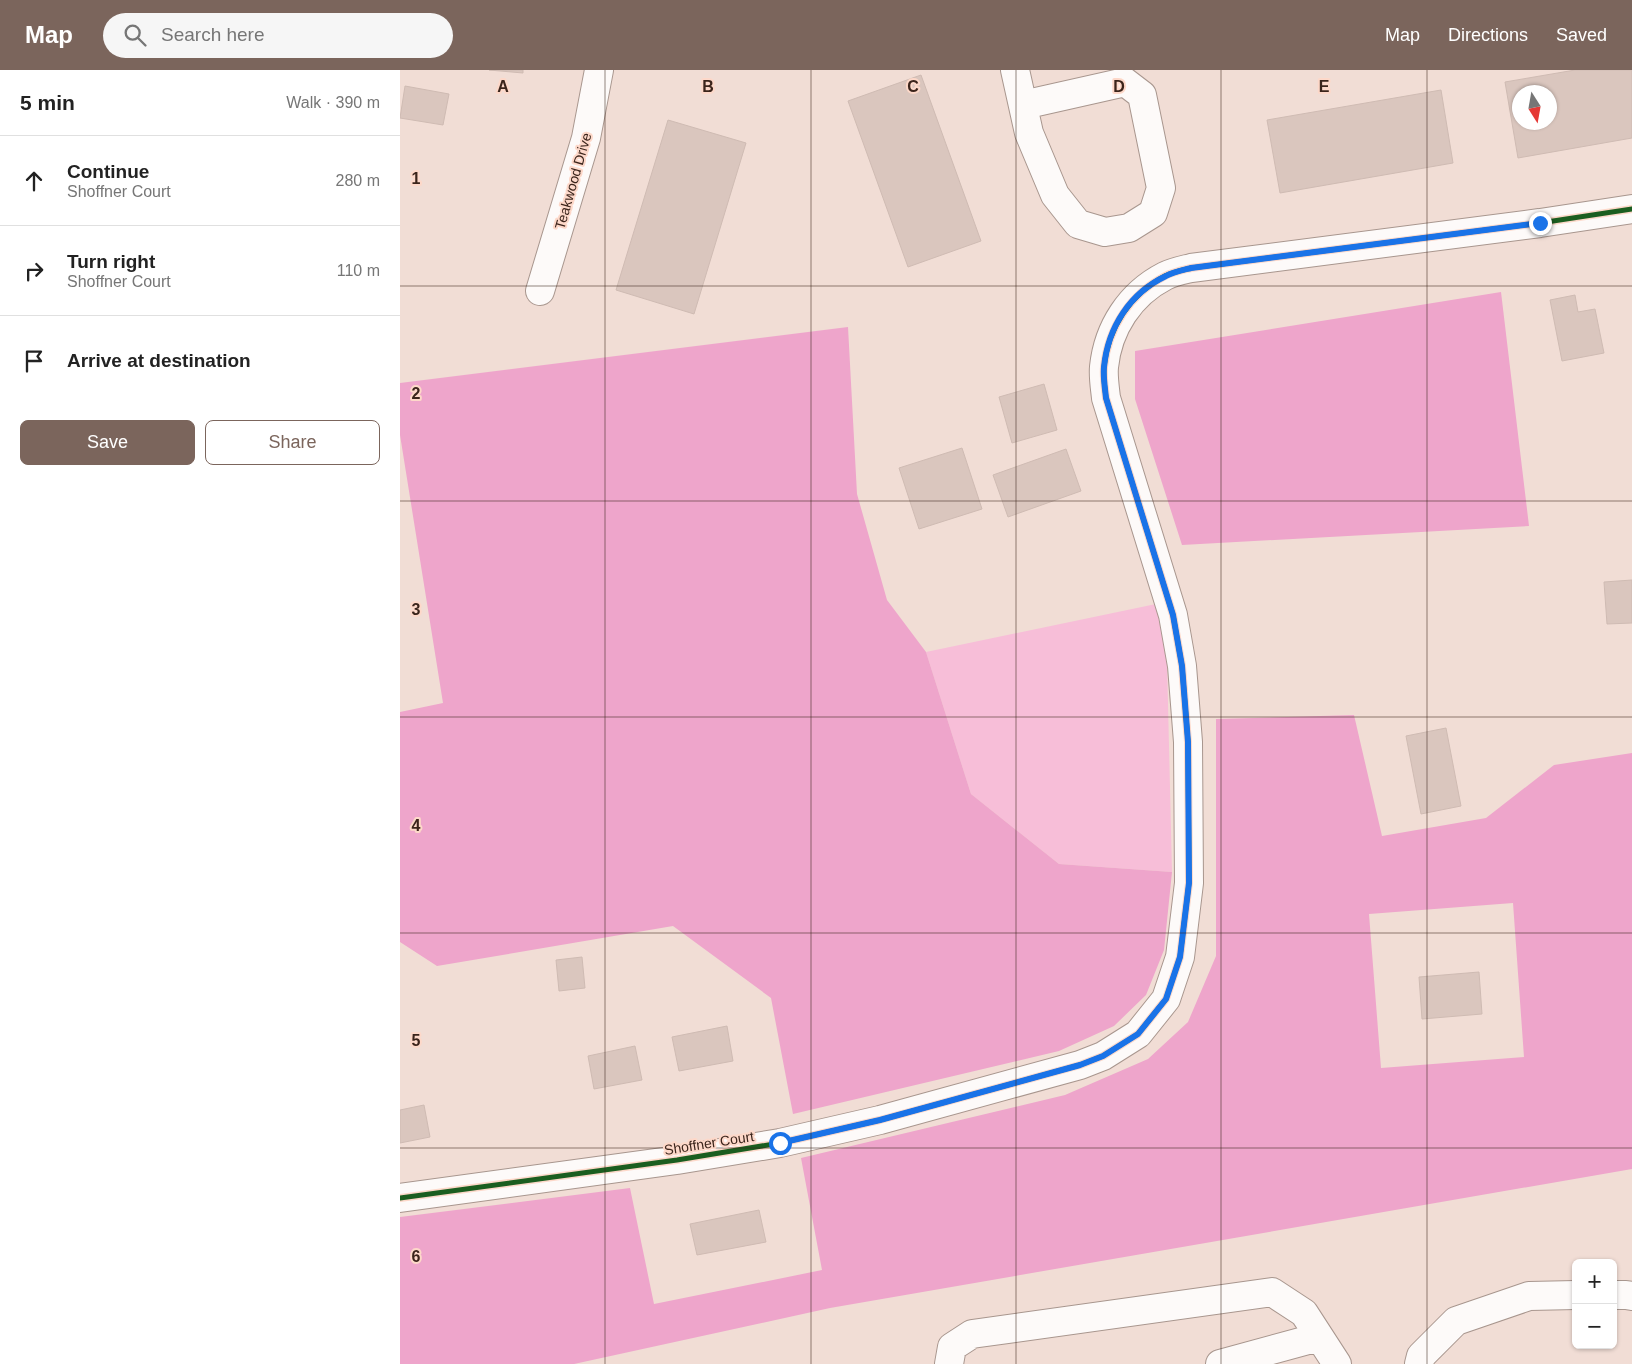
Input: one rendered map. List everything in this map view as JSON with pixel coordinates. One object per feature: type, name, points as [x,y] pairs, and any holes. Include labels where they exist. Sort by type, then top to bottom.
[{"type":"street","name":"Teakwood Drive","points":[[540,291],[586,138],[599,70]]},
{"type":"street","points":[[1015,70],[1029,134],[1055,195],[1078,224],[1104,232],[1129,228],[1153,213],[1161,188],[1142,94],[1125,82],[1023,105]]},
{"type":"street","name":"Shoffner Court","points":[[400,1198],[677,1160],[780,1143],[880,1120],[1080,1065],[1103,1056],[1138,1034],[1166,999],[1180,957],[1189,883],[1188,742],[1182,666],[1173,615],[1106,398],[1104,368],[1110,340],[1122,313],[1140,291],[1167,275],[1191,268],[1540,223],[1632,209]]},
{"type":"street","points":[[949,1364],[952,1347],[972,1334],[1272,1292],[1304,1313],[1337,1364]]},
{"type":"street","points":[[1421,1361],[1456,1321],[1529,1296],[1572,1295]]},
{"type":"street","points":[[1617,1295],[1632,1296]]},
{"type":"street","points":[[1220,1364],[1319,1337]]},
{"type":"shaded area","points":[[1501,292],[1529,526],[1182,545],[1135,399],[1135,351]]},
{"type":"shaded area","points":[[848,327],[857,494],[887,600],[926,652],[971,794],[1059,864],[1172,872],[1164,950],[1146,995],[1114,1026],[1059,1051],[793,1114],[771,998],[673,926],[437,966],[400,942],[400,712],[443,703],[400,435],[400,383]]},
{"type":"shaded area","points":[[1156,604],[1167,662],[1172,872],[1059,864],[971,794],[926,652]]},
{"type":"shaded area","points":[[1354,715],[1382,836],[1486,818],[1554,765],[1632,753],[1632,1169],[830,1308],[574,1364],[400,1364],[400,1217],[630,1188],[654,1304],[822,1270],[801,1158],[1065,1095],[1148,1059],[1188,1022],[1216,956],[1216,719]],"holes":[[[1513,903],[1524,1057],[1381,1068],[1369,914]]]},
{"type":"building","points":[[489,70],[523,70],[523,73]]},
{"type":"building","points":[[1575,70],[1632,70],[1632,138],[1518,158],[1513,130],[1557,130],[1557,85],[1512,85],[1512,123],[1505,82]]},
{"type":"building","points":[[921,75],[981,241],[908,267],[848,101]]},
{"type":"building","points":[[405,86],[449,94],[443,125],[400,118]]},
{"type":"building","points":[[1441,90],[1453,163],[1280,193],[1267,120]]},
{"type":"building","points":[[668,120],[746,143],[694,314],[616,290]]},
{"type":"building","points":[[1575,295],[1578,312],[1595,309],[1604,353],[1562,361],[1550,300]]},
{"type":"building","points":[[1044,384],[1057,430],[1012,443],[999,397]]},
{"type":"building","points":[[962,448],[982,509],[919,529],[899,468]]},
{"type":"building","points":[[1066,449],[1081,491],[1008,517],[993,475]]},
{"type":"building","points":[[1632,580],[1632,623],[1607,624],[1604,582]]},
{"type":"building","points":[[1446,728],[1461,806],[1421,814],[1406,736]]},
{"type":"building","points":[[582,957],[585,988],[559,991],[556,960]]},
{"type":"building","points":[[1479,972],[1482,1014],[1422,1019],[1419,977]]},
{"type":"building","points":[[727,1026],[733,1061],[679,1071],[672,1037]]},
{"type":"building","points":[[635,1046],[642,1080],[594,1089],[588,1056]]},
{"type":"building","points":[[424,1105],[430,1137],[400,1143],[400,1110]]},
{"type":"building","points":[[759,1210],[766,1242],[697,1255],[690,1224]]},
{"type":"cycle path","points":[[400,1198],[677,1160],[780,1143],[880,1120],[1080,1065],[1103,1056],[1138,1034],[1166,999],[1180,957],[1189,883],[1188,742],[1182,666],[1173,615],[1106,398],[1104,382],[1106,353],[1110,339],[1123,314],[1131,302],[1152,283],[1178,271],[1191,268],[1540,223],[1632,209]]},
{"type":"route","points":[[780,1143],[880,1120],[1080,1065],[1103,1056],[1138,1034],[1166,999],[1180,957],[1189,883],[1188,742],[1182,666],[1173,615],[1106,398],[1104,368],[1110,340],[1122,313],[1140,291],[1167,275],[1191,268],[1540,223]]}]
